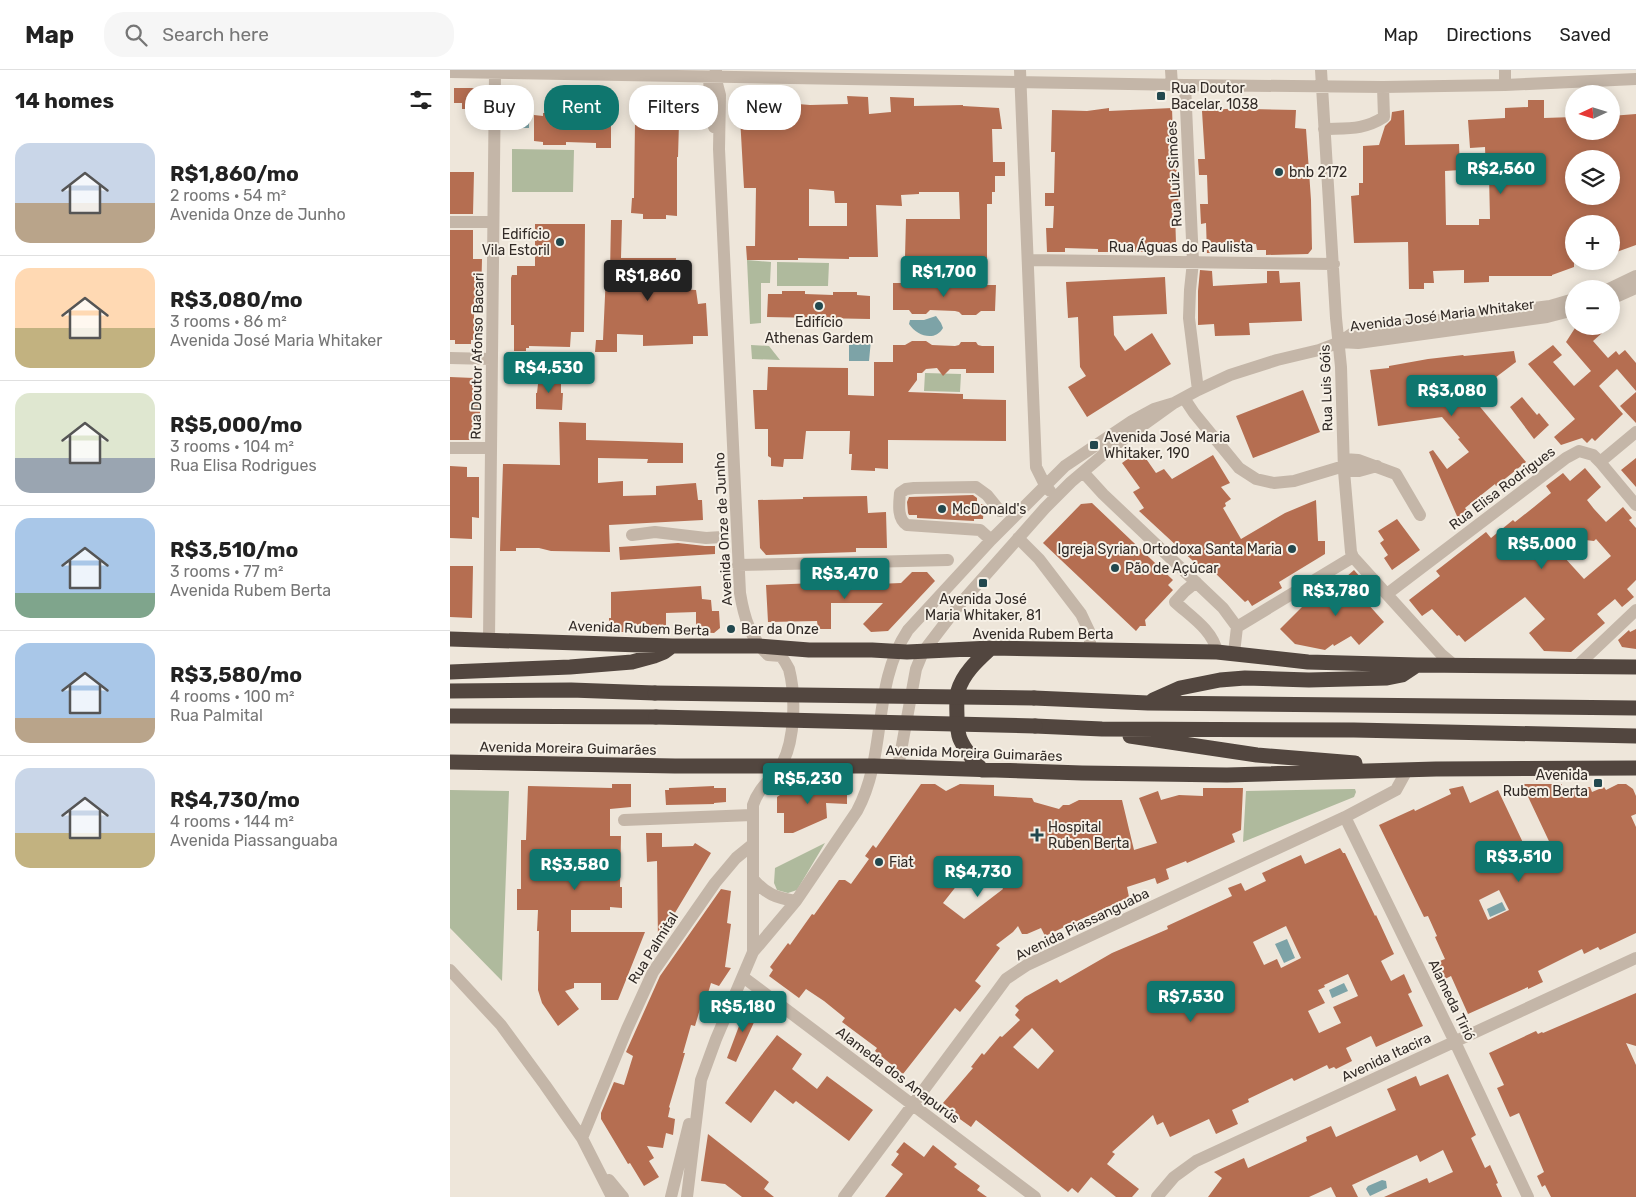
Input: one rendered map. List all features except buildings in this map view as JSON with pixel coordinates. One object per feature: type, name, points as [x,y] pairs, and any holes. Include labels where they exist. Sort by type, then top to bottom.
[{"type":"highway","name":"Avenida Rubem Berta","points":[[450,639],[923,652],[991,648],[1217,652],[1308,662],[1636,667]]},
{"type":"highway","points":[[450,672],[570,667],[632,662],[664,652],[672,646]]},
{"type":"highway","points":[[982,770],[960,740],[957,700],[958,691],[963,680],[991,648]]},
{"type":"highway","points":[[1148,703],[1180,688],[1220,680],[1245,678],[1309,680],[1386,678],[1402,675],[1417,665]]},
{"type":"highway","points":[[450,691],[570,690],[655,693],[1034,698],[1148,703],[1636,708]]},
{"type":"highway","points":[[450,716],[656,717],[1102,729],[1636,736]]},
{"type":"highway","points":[[1102,729],[1142,738],[1257,755],[1436,769],[1636,768]]},
{"type":"highway","name":"Avenida Moreira Guimarães","points":[[450,762],[874,766],[1082,773],[1227,775],[1436,769]]},
{"type":"street","name":"Rua Luiz Simões","points":[[1171,70],[1179,85],[1194,262],[1189,318],[1198,390]]},
{"type":"street","name":"Rua Luis Góis","points":[[1321,70],[1336,318],[1340,342],[1344,466],[1349,541],[1353,557]]},
{"type":"street","points":[[1505,70],[1505,85]]},
{"type":"street","points":[[450,72],[850,74],[1000,82],[1020,76],[1179,85],[1383,87],[1505,85],[1636,79]]},
{"type":"street","name":"Rua Doutor Afonso Bacari","points":[[489,639],[494,73]]},
{"type":"street","name":"Avenida Onze de Junho","points":[[713,74],[720,96],[719,149],[740,592],[743,612],[753,638],[759,646]]},
{"type":"street","points":[[1020,76],[1036,466],[1045,485],[1056,497]]},
{"type":"street","points":[[1324,129],[1365,127],[1384,117],[1383,87]]},
{"type":"street","points":[[450,222],[493,222]]},
{"type":"street","name":"Rua Águas do Paulista","points":[[1028,260],[1334,264]]},
{"type":"street","points":[[1620,284],[1636,276]]},
{"type":"street","points":[[1620,295],[1636,288]]},
{"type":"street","points":[[1340,342],[1356,331],[1550,306],[1565,302]]},
{"type":"street","name":"Avenida José Maria Whitaker","points":[[898,767],[916,669],[923,652],[959,605],[1056,497],[1110,449],[1179,400],[1230,375],[1277,360],[1319,350],[1340,342],[1358,343],[1547,317],[1565,312]]},
{"type":"street","points":[[450,358],[491,359]]},
{"type":"street","points":[[1179,400],[1194,413],[1239,468],[1256,479],[1274,484],[1294,481],[1344,466],[1360,471],[1377,466],[1396,474],[1420,515]]},
{"type":"street","name":"Avenida José Maria Whitaker","points":[[753,952],[796,900],[857,812],[865,796],[874,766],[886,682],[896,651],[908,630],[990,540],[1065,466],[1154,409],[1179,400]]},
{"type":"street","points":[[1636,432],[1600,462],[1636,505]]},
{"type":"street","points":[[450,448],[491,448]]},
{"type":"street","name":"Rua Elisa Rodrigues","points":[[1387,594],[1566,458],[1579,451],[1592,455],[1600,462]]},
{"type":"street","points":[[1083,472],[1103,494],[1222,608],[1237,627],[1234,653]]},
{"type":"street","points":[[990,540],[980,530],[907,525],[900,516],[900,493],[906,489],[914,488],[976,487],[987,495],[1000,511]]},
{"type":"street","points":[[632,535],[655,532],[706,538],[722,537]]},
{"type":"street","points":[[1018,538],[1039,559],[1081,614],[1090,633],[1090,650]]},
{"type":"street","points":[[1237,627],[1353,557],[1441,654],[1454,665]]},
{"type":"street","points":[[738,565],[948,560]]},
{"type":"street","points":[[1196,582],[1174,602],[1210,635],[1215,642],[1217,652]]},
{"type":"street","points":[[1577,666],[1636,610]]},
{"type":"street","points":[[687,1197],[701,1080],[716,1039],[753,952],[752,815],[755,797],[780,766],[790,741],[793,716],[788,668],[781,656],[768,655],[759,646]]},
{"type":"street","name":"Avenida Piassanguaba","points":[[844,1197],[1006,979],[1020,969],[1346,817],[1396,790],[1407,770]]},
{"type":"street","points":[[624,820],[752,815]]},
{"type":"street","name":"Alameda Tirió","points":[[1346,817],[1528,1197]]},
{"type":"street","name":"Rua Palmital","points":[[582,1138],[653,972],[715,883],[736,858],[752,845]]},
{"type":"street","points":[[753,879],[768,893],[796,900]]},
{"type":"street","name":"Avenida Itacira","points":[[1157,1197],[1174,1177],[1196,1161],[1636,958]]},
{"type":"street","points":[[450,970],[501,1026],[582,1138],[612,1197]]},
{"type":"street","name":"Alameda dos Anapurús","points":[[743,977],[1035,1197]]},
{"type":"street","points":[[670,1194],[690,1118],[696,1120]]},
{"type":"street","points":[[594,1160],[623,1197]]},
{"type":"street","points":[[609,1180],[635,1197]]},
{"type":"green space","points":[[512,149],[574,150],[573,192],[512,192]]},
{"type":"green space","points":[[747,260],[771,262],[770,283],[761,283],[761,323],[750,324]]},
{"type":"green space","points":[[777,262],[829,263],[828,286],[777,286]]},
{"type":"green space","points":[[751,345],[769,346],[780,360],[752,359]]},
{"type":"green space","points":[[925,373],[961,374],[960,392],[924,391]]},
{"type":"green space","points":[[1355,789],[1354,797],[1243,842],[1246,791]]},
{"type":"green space","points":[[450,790],[509,791],[502,981],[450,928]]},
{"type":"green space","points":[[825,843],[797,890],[788,893],[777,890],[774,883],[775,868]]},
{"type":"water","points":[[936,316],[943,328],[935,335],[926,336],[921,334],[909,324],[910,320],[924,320]]},
{"type":"water","points":[[849,340],[871,340],[869,361],[849,361]]},
{"type":"water","points":[[1502,902],[1506,910],[1490,917],[1487,909]]},
{"type":"water","points":[[1287,939],[1295,958],[1284,963],[1275,944]]},
{"type":"water","points":[[1344,983],[1348,991],[1332,998],[1329,990]]},
{"type":"water","points":[[1382,1180],[1386,1181],[1387,1188],[1370,1196],[1366,1189],[1368,1186]]},
{"type":"place","name":"Rua Doutor Bacelar, 1038","points":[[1161,96]]},
{"type":"place","name":"bnb 2172","points":[[1279,172]]},
{"type":"place","name":"Edifício Vila Estoril","points":[[560,242]]},
{"type":"place","name":"Edifício Athenas Gardem","points":[[819,306]]},
{"type":"place","name":"Avenida José Maria Whitaker, 190","points":[[1094,445]]},
{"type":"place","name":"McDonald's","points":[[942,509]]},
{"type":"place","name":"Igreja Syrian Ortodoxa Santa Maria","points":[[1292,549]]},
{"type":"place","name":"Pão de Açúcar","points":[[1115,568]]},
{"type":"place","name":"Avenida José Maria Whitaker, 81","points":[[983,583]]},
{"type":"place","name":"Bar da Onze","points":[[731,629]]},
{"type":"place","name":"Avenida Rubem Berta","points":[[1598,783]]},
{"type":"place","name":"Hospital Ruben Berta","points":[[1037,835]]},
{"type":"place","name":"Fiat","points":[[879,862]]}]
